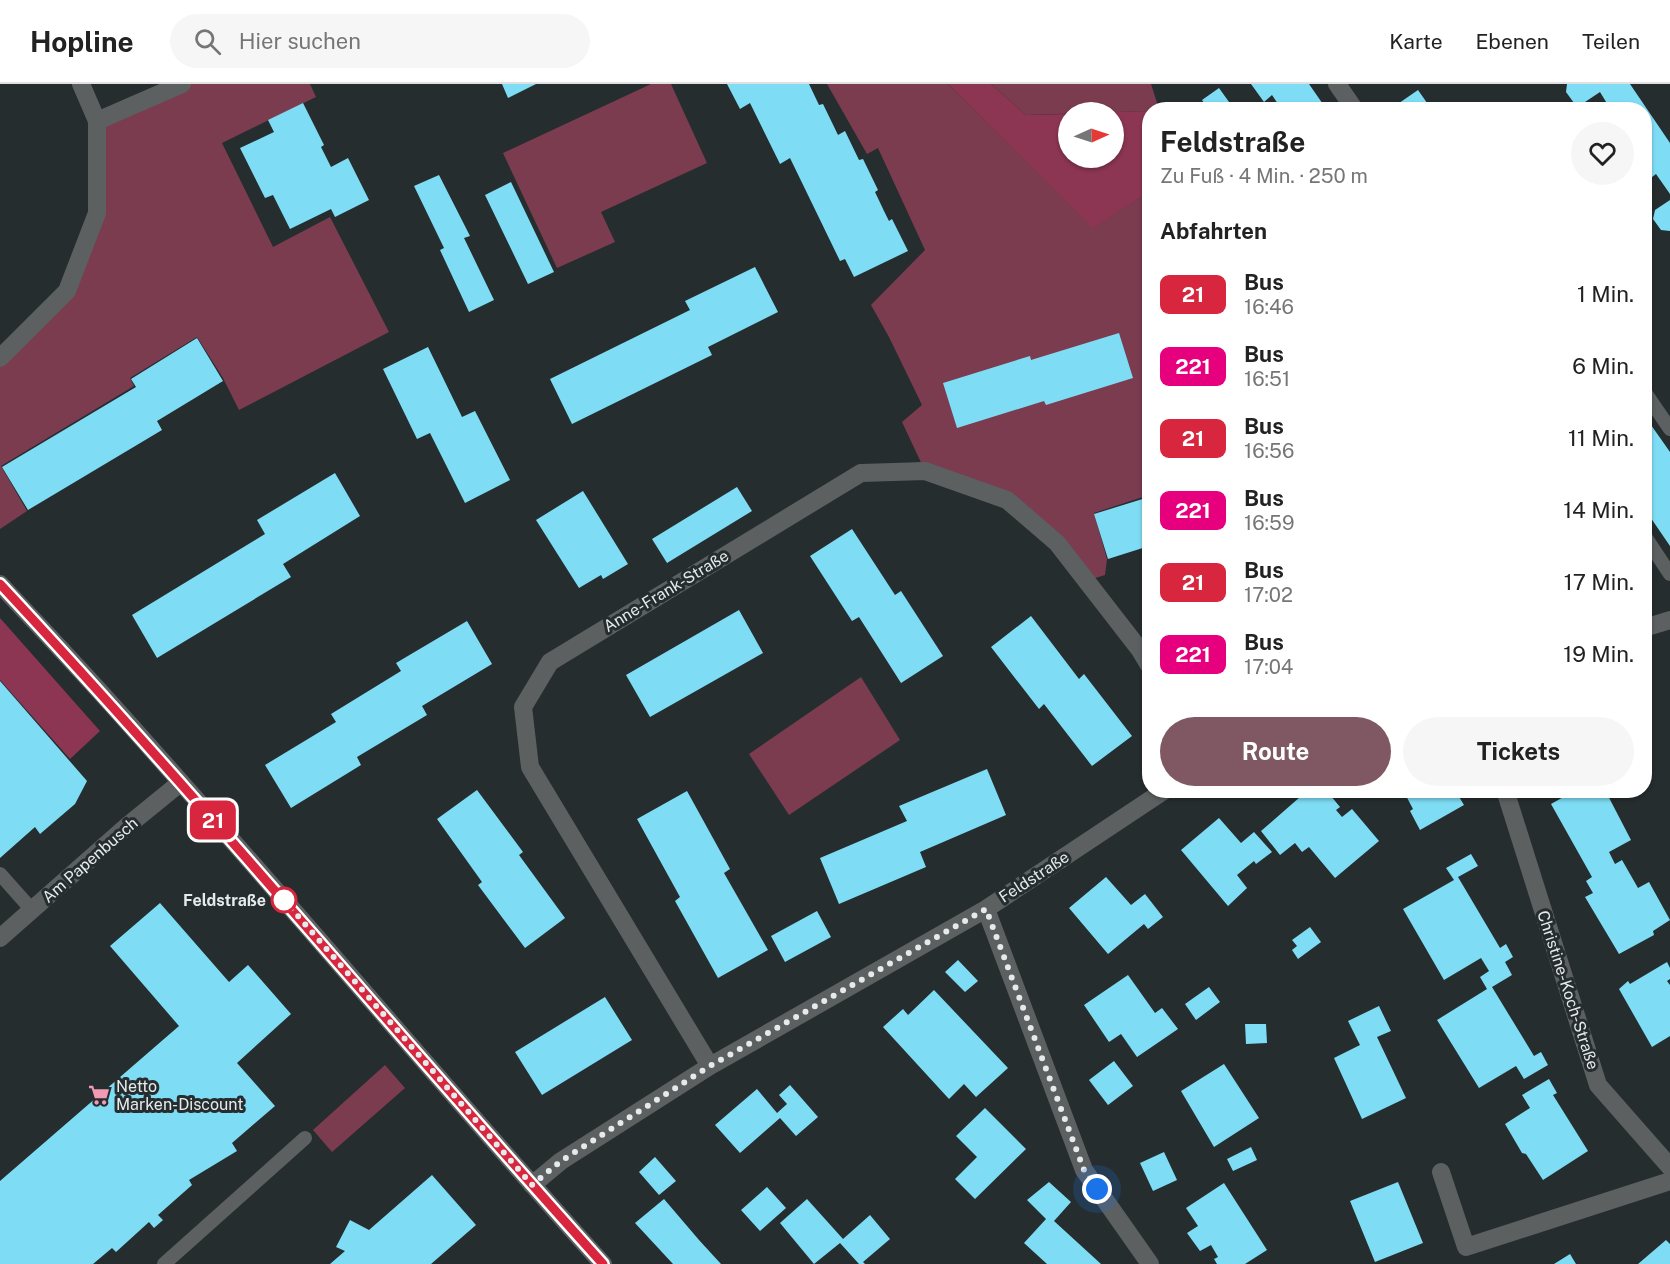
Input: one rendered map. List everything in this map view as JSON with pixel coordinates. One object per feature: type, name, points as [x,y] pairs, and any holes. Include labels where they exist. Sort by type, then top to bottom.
[{"type":"street","points":[[0,358],[67,291],[97,213],[97,121],[81,84]]},
{"type":"street","points":[[97,121],[182,84]]},
{"type":"street","points":[[1337,84],[1349,102]]},
{"type":"street","name":"Anne-Frank-Straße","points":[[710,1066],[530,768],[523,707],[550,662],[861,472],[925,471],[1007,500],[1057,543],[1142,653]]},
{"type":"street","points":[[0,584],[112,704],[603,1264]]},
{"type":"street","points":[[1652,626],[1670,620]]},
{"type":"street","name":"Am Papenbusch","points":[[0,938],[126,827],[180,783]]},
{"type":"street","name":"Feldstraße","points":[[532,1185],[561,1161],[710,1066],[986,909],[1153,798]]},
{"type":"street","name":"Christine-Koch-Straße","points":[[1508,798],[1598,1085],[1670,1167]]},
{"type":"street","points":[[986,909],[1084,1170],[1150,1264]]},
{"type":"street","points":[[1442,1172],[1469,1256],[1670,1180]]},
{"type":"lane","points":[[1652,403],[1670,429]]},
{"type":"lane","points":[[1652,547],[1670,574]]},
{"type":"lane","points":[[0,874],[32,910]]},
{"type":"lane","points":[[164,1264],[305,1138]]},
{"type":"shaded area","points":[[179,84],[310,84],[316,97],[222,143],[273,247],[330,217],[389,332],[239,410],[223,378],[197,337],[130,378],[134,386],[1,466],[27,511],[0,529],[0,358],[67,291],[95,218],[97,121]]},
{"type":"shaded area","points":[[651,84],[671,84],[707,163],[601,212],[615,242],[557,268],[503,153]]},
{"type":"shaded area","points":[[827,84],[948,84],[1093,227],[1142,196],[1142,497],[1094,513],[1107,559],[1105,575],[1086,581],[1007,500],[925,471],[902,422],[922,405],[871,305],[925,250],[878,148],[867,154]]},
{"type":"shaded area","points":[[948,84],[991,84],[1026,115],[1058,114],[1058,168],[1124,168],[1124,112],[1142,111],[1142,196],[1093,228]]},
{"type":"shaded area","points":[[991,84],[1151,84],[1157,102],[1142,102],[1142,111],[1124,112],[1124,102],[1058,102],[1058,114],[1026,115]]},
{"type":"shaded area","points":[[0,618],[100,731],[70,759],[0,680]]},
{"type":"shaded area","points":[[861,677],[900,740],[789,815],[749,754]]},
{"type":"shaded area","points":[[385,1065],[405,1088],[332,1152],[313,1130]]},
{"type":"building","points":[[502,84],[536,84],[508,98]]},
{"type":"building","points":[[727,84],[809,84],[819,105],[823,104],[838,135],[845,131],[859,160],[863,159],[878,190],[875,192],[884,211],[889,221],[892,219],[908,251],[854,277],[845,259],[840,261],[790,158],[780,164],[750,103],[740,109]]},
{"type":"building","points":[[1251,84],[1309,84],[1321,102],[1277,102],[1272,95],[1264,102]]},
{"type":"building","points":[[1567,84],[1630,84],[1642,102],[1606,102],[1600,92],[1585,102],[1573,102],[1566,92]]},
{"type":"building","points":[[1219,88],[1229,102],[1203,102],[1202,100]]},
{"type":"building","points":[[1418,90],[1426,102],[1401,102]]},
{"type":"building","points":[[303,103],[324,145],[321,147],[331,167],[348,158],[369,200],[335,217],[331,209],[290,229],[273,195],[265,198],[240,148],[274,132],[268,120]]},
{"type":"building","points":[[1652,116],[1670,143],[1670,194],[1656,174],[1652,177]]},
{"type":"building","points":[[439,175],[470,236],[464,238],[494,300],[469,312],[440,250],[444,248],[414,186]]},
{"type":"building","points":[[511,182],[554,272],[528,284],[485,195]]},
{"type":"building","points":[[1670,200],[1670,231],[1661,230],[1653,219],[1655,210]]},
{"type":"building","points":[[755,267],[778,312],[708,347],[712,355],[572,424],[550,379],[690,310],[685,301]]},
{"type":"building","points":[[1119,333],[1133,378],[1046,405],[1044,401],[957,428],[943,383],[1030,356],[1031,360]]},
{"type":"building","points":[[197,338],[223,381],[157,421],[162,430],[28,510],[2,467],[136,387],[131,379]]},
{"type":"building","points":[[428,347],[462,417],[475,411],[510,480],[465,503],[430,433],[417,439],[383,369]]},
{"type":"building","points":[[1652,426],[1670,452],[1670,546],[1652,520]]},
{"type":"building","points":[[335,473],[360,516],[283,564],[291,577],[157,658],[132,615],[265,534],[257,520]]},
{"type":"building","points":[[737,487],[752,511],[667,563],[652,539]]},
{"type":"building","points":[[583,491],[628,564],[603,579],[601,575],[579,588],[536,520]]},
{"type":"building","points":[[1142,499],[1142,548],[1108,559],[1094,514]]},
{"type":"building","points":[[852,529],[895,595],[901,591],[943,656],[901,683],[859,617],[852,621],[810,556]]},
{"type":"building","points":[[739,610],[763,653],[650,717],[626,675]]},
{"type":"building","points":[[1031,616],[1079,679],[1084,674],[1132,736],[1092,766],[1044,704],[1039,709],[991,647]]},
{"type":"building","points":[[467,621],[492,664],[422,706],[427,715],[357,757],[361,765],[291,808],[265,765],[336,722],[331,714],[401,671],[396,663]]},
{"type":"building","points":[[0,681],[87,781],[75,804],[40,834],[35,827],[0,858]]},
{"type":"building","points":[[987,769],[1006,815],[920,852],[926,867],[839,904],[820,858],[907,821],[899,806]]},
{"type":"building","points":[[477,790],[523,852],[519,855],[565,918],[525,948],[478,885],[482,882],[437,819]]},
{"type":"building","points":[[687,791],[730,869],[724,873],[768,950],[718,978],[675,901],[680,897],[637,819]]},
{"type":"building","points":[[1299,798],[1333,798],[1340,807],[1336,810],[1342,817],[1352,809],[1379,841],[1335,878],[1309,847],[1302,852],[1295,843],[1280,855],[1261,831]]},
{"type":"building","points":[[1407,798],[1460,798],[1464,805],[1420,830],[1410,811],[1413,809]]},
{"type":"building","points":[[1562,798],[1609,798],[1631,840],[1609,852],[1615,864],[1622,860],[1638,888],[1649,882],[1670,920],[1653,931],[1654,935],[1619,954],[1585,897],[1593,893],[1586,881],[1592,877],[1551,804]]},
{"type":"building","points":[[1219,818],[1241,843],[1254,832],[1272,852],[1256,864],[1254,861],[1237,875],[1247,888],[1228,906],[1181,850]]},
{"type":"building","points":[[1471,854],[1478,866],[1458,877],[1500,948],[1506,944],[1513,957],[1505,962],[1512,975],[1492,987],[1534,1056],[1541,1052],[1548,1065],[1524,1079],[1516,1066],[1479,1088],[1437,1020],[1487,989],[1480,977],[1489,971],[1481,958],[1444,980],[1403,909],[1454,880],[1446,868]]},
{"type":"building","points":[[1106,877],[1131,905],[1145,894],[1163,917],[1148,929],[1144,924],[1108,954],[1069,908]]},
{"type":"building","points":[[160,903],[229,982],[248,965],[291,1014],[237,1063],[275,1106],[232,1143],[237,1151],[189,1180],[192,1185],[158,1215],[163,1220],[154,1228],[149,1222],[116,1252],[112,1248],[93,1264],[0,1264],[0,1181],[179,1026],[110,946]]},
{"type":"building","points":[[817,911],[831,937],[785,962],[771,936]]},
{"type":"building","points":[[1310,927],[1321,942],[1298,959],[1292,950],[1297,946],[1292,940]]},
{"type":"building","points":[[958,960],[978,981],[965,992],[945,972]]},
{"type":"building","points":[[1667,962],[1670,968],[1670,979],[1667,981],[1670,985],[1670,1036],[1652,1047],[1619,989],[1628,981],[1630,984]]},
{"type":"building","points":[[1128,975],[1155,1013],[1162,1008],[1178,1029],[1137,1057],[1121,1034],[1109,1042],[1084,1005]]},
{"type":"building","points":[[1209,987],[1220,1002],[1196,1020],[1185,1004]]},
{"type":"building","points":[[934,990],[1008,1068],[976,1097],[964,1084],[949,1099],[883,1027],[903,1009],[908,1015]]},
{"type":"building","points":[[605,997],[632,1040],[542,1095],[515,1052]]},
{"type":"building","points":[[1379,1006],[1391,1031],[1377,1037],[1406,1098],[1362,1119],[1334,1058],[1360,1045],[1348,1021]]},
{"type":"building","points":[[1245,1024],[1266,1024],[1267,1043],[1246,1044]]},
{"type":"building","points":[[1114,1061],[1133,1086],[1108,1105],[1089,1080]]},
{"type":"building","points":[[1224,1064],[1259,1118],[1214,1147],[1181,1091]]},
{"type":"building","points":[[1549,1079],[1557,1093],[1553,1095],[1588,1151],[1543,1180],[1526,1154],[1522,1153],[1505,1124],[1530,1108],[1522,1095]]},
{"type":"building","points":[[790,1085],[818,1117],[796,1136],[780,1118],[740,1153],[715,1125],[757,1089],[777,1113],[787,1104],[779,1095]]},
{"type":"building","points":[[985,1108],[1026,1149],[975,1199],[955,1179],[977,1157],[956,1136]]},
{"type":"building","points":[[1251,1147],[1257,1160],[1233,1171],[1227,1159]]},
{"type":"building","points":[[1164,1152],[1177,1180],[1153,1191],[1140,1163]]},
{"type":"building","points":[[655,1157],[676,1181],[659,1195],[639,1172]]},
{"type":"building","points":[[432,1175],[476,1225],[431,1264],[330,1264],[345,1251],[336,1247],[350,1220],[369,1230]]},
{"type":"building","points":[[1049,1182],[1071,1202],[1054,1221],[1101,1264],[1047,1264],[1024,1243],[1046,1219],[1027,1200]]},
{"type":"building","points":[[1398,1182],[1423,1243],[1375,1262],[1350,1201]]},
{"type":"building","points":[[1224,1183],[1267,1250],[1245,1264],[1217,1264],[1214,1259],[1218,1257],[1211,1245],[1200,1251],[1187,1233],[1198,1226],[1186,1208]]},
{"type":"building","points":[[767,1187],[786,1208],[760,1231],[741,1210]]},
{"type":"building","points":[[664,1199],[721,1264],[673,1264],[635,1223]]},
{"type":"building","points":[[807,1199],[843,1239],[870,1215],[890,1239],[863,1262],[865,1264],[859,1264],[840,1243],[814,1264],[780,1223]]},
{"type":"building","points":[[1666,1240],[1670,1244],[1670,1264],[1638,1264]]},
{"type":"building","points":[[1570,1254],[1576,1264],[1554,1264]]},
{"type":"bus line","name":"21","points":[[0,584],[112,704],[603,1264]]},
{"type":"place","name":"Feldstraße","points":[[284,900]]},
{"type":"place","name":"Netto Marken-Discount","points":[[99,1095]]},
{"type":"route","points":[[284,900],[532,1185],[561,1161],[710,1066],[986,909],[1084,1170],[1097,1189]]}]
